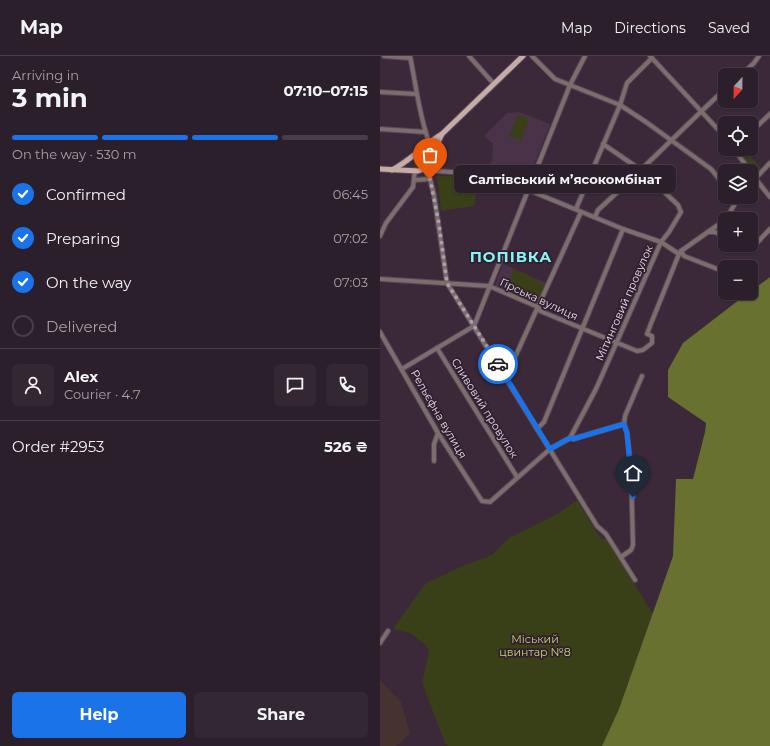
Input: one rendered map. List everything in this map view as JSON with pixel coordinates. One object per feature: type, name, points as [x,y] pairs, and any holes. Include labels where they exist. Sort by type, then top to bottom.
[{"type":"main road","points":[[392,170],[413,157],[429,142],[442,134],[523,56]]},
{"type":"main road","points":[[380,169],[415,170],[426,168],[431,161],[442,134]]},
{"type":"main road","points":[[423,147],[428,148],[433,153]]},
{"type":"main road","points":[[413,157],[412,162],[415,170]]},
{"type":"street","points":[[384,56],[410,57],[416,94],[425,132],[429,142]]},
{"type":"street","points":[[469,56],[494,84]]},
{"type":"street","points":[[532,56],[550,76],[620,105],[671,139],[711,169],[718,178]]},
{"type":"street","points":[[402,368],[474,326],[570,85],[585,56]]},
{"type":"street","points":[[576,209],[620,105],[627,83],[652,58],[658,56]]},
{"type":"street","points":[[749,68],[759,56]]},
{"type":"street","points":[[652,58],[718,130]]},
{"type":"street","points":[[380,92],[416,94]]},
{"type":"street","points":[[595,217],[598,210],[718,95]]},
{"type":"street","points":[[758,125],[770,114]]},
{"type":"street","points":[[380,130],[425,132]]},
{"type":"street","points":[[603,144],[641,170]]},
{"type":"street","points":[[758,175],[770,163]]},
{"type":"street","points":[[426,168],[437,171],[487,174],[623,229],[661,242],[680,252],[684,256],[718,269]]},
{"type":"street","points":[[426,168],[430,179],[439,224],[447,283],[597,526],[606,534],[635,580]]},
{"type":"street","points":[[380,236],[386,223],[413,187],[415,170]]},
{"type":"street","name":"Мітинговий провулок","points":[[570,438],[604,372],[661,242],[678,219],[681,212],[681,209],[641,170]]},
{"type":"street","points":[[415,180],[430,179]]},
{"type":"street","points":[[758,182],[770,197]]},
{"type":"street","points":[[506,377],[581,212]]},
{"type":"street","points":[[680,252],[718,225]]},
{"type":"street","points":[[537,429],[544,422],[623,229]]},
{"type":"street","points":[[758,242],[770,229]]},
{"type":"street","points":[[705,233],[715,232],[718,234]]},
{"type":"street","name":"Гірська вулиця","points":[[380,279],[489,286],[538,307],[540,311],[637,351],[643,350],[652,343],[652,336],[647,334],[680,252]]},
{"type":"street","name":"Рельєфна вулиця","points":[[380,332],[438,433],[478,497],[486,503],[496,499],[517,477]]},
{"type":"street","name":"Сливовий провулок","points":[[437,348],[517,477]]},
{"type":"street","points":[[621,557],[631,550],[633,545],[631,470],[627,433],[624,424],[625,416],[642,376]]},
{"type":"street","points":[[517,477],[550,449],[570,438],[573,439],[624,424]]},
{"type":"street","points":[[434,461],[434,444],[438,433]]},
{"type":"street","points":[[380,643],[388,631]]},
{"type":"shaded area","points":[[519,112],[550,124],[526,185],[488,170],[492,160],[493,144],[484,136],[507,113]]},
{"type":"shaded area","points":[[503,264],[548,284],[538,303],[495,286]]},
{"type":"shaded area","points":[[380,680],[401,702],[410,734],[396,746],[380,746]]},
{"type":"green space","points":[[518,115],[529,119],[521,140],[509,136]]},
{"type":"green space","points":[[424,152],[428,153],[428,161],[422,168],[417,168],[414,165],[415,160]]},
{"type":"green space","points":[[741,156],[750,156],[758,164],[747,164]]},
{"type":"green space","points":[[758,165],[762,169],[758,172]]},
{"type":"green space","points":[[437,176],[479,177],[474,206],[441,211]]},
{"type":"green space","points":[[513,269],[529,275],[545,286],[538,302],[507,290]]},
{"type":"green space","points":[[770,277],[770,746],[602,746],[619,709],[673,556],[676,479],[693,479],[705,432],[706,423],[668,397],[668,370],[683,343],[739,300],[758,300],[758,286]]},
{"type":"green space","name":"Міський цвинтар №8","points":[[577,500],[599,536],[602,539],[606,539],[653,614],[619,709],[602,746],[448,746],[445,743],[422,683],[429,651],[425,644],[410,633],[394,629],[394,627],[426,583],[492,555],[509,538],[557,514]]},
{"type":"way so far","points":[[430,179],[439,224],[447,283],[498,364]]},
{"type":"place","name":"Салтівський м’ясокомбінат","points":[[430,179]]},
{"type":"district","name":"ПОПІВКА","points":[[511,256]]},
{"type":"route","points":[[498,364],[550,449],[570,438],[573,439],[624,424],[627,433],[633,497]]}]
